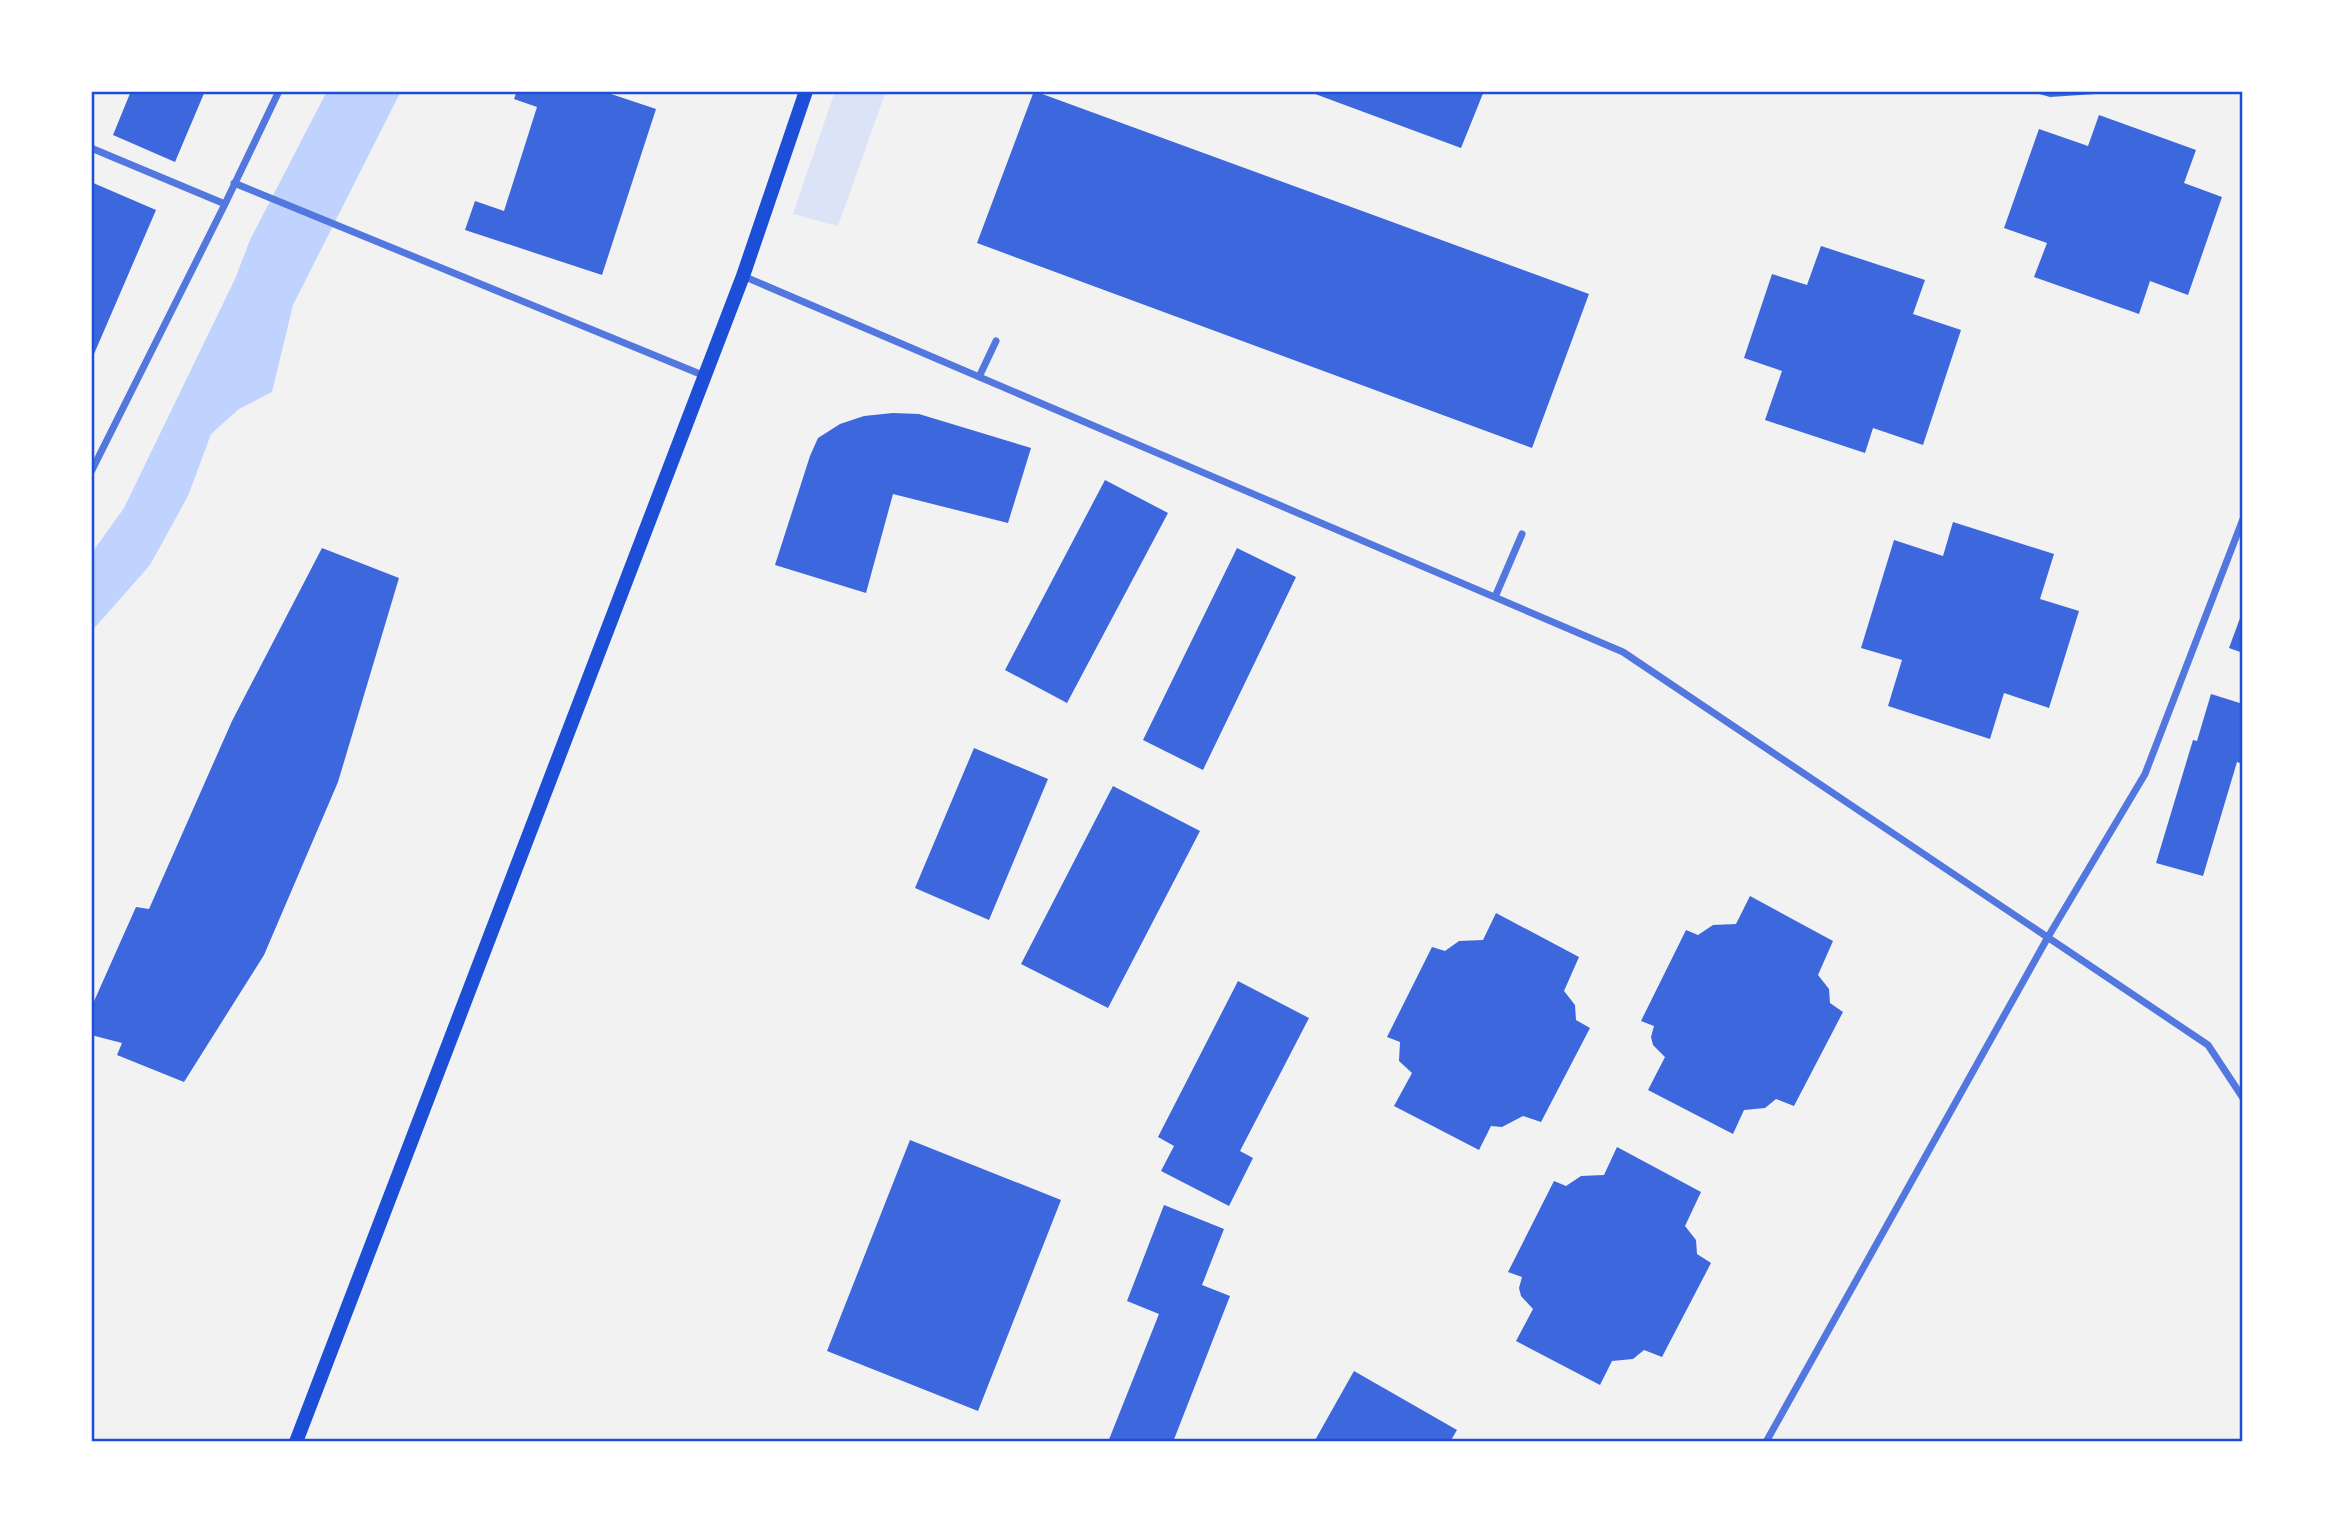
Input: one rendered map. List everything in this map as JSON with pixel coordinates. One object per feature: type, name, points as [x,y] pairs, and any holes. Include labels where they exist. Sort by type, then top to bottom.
[{"type":"main road","points":[[296,1442],[743,276],[806,91]]},
{"type":"street","points":[[91,472],[279,91]]},
{"type":"street","points":[[91,148],[225,204]]},
{"type":"street","points":[[234,183],[705,376]]},
{"type":"street","points":[[743,276],[1623,652],[2208,1045],[2243,1098]]},
{"type":"street","points":[[979,377],[996,341]]},
{"type":"street","points":[[1766,1442],[2048,937],[2145,774],[2243,519]]},
{"type":"street","points":[[1495,597],[1522,534]]},
{"type":"shaded area","points":[[835,91],[886,91],[838,226],[793,214]]},
{"type":"water","points":[[327,91],[401,91],[293,305],[272,392],[239,409],[211,434],[188,496],[150,565],[91,632],[91,554],[124,508],[235,279],[250,240]]},
{"type":"building","points":[[131,91],[205,91],[175,162],[113,135]]},
{"type":"building","points":[[517,91],[602,91],[656,109],[602,275],[465,230],[475,201],[504,211],[537,107],[514,99]]},
{"type":"building","points":[[1034,91],[1589,294],[1532,448],[977,243]]},
{"type":"building","points":[[1307,91],[1484,91],[1461,148]]},
{"type":"building","points":[[2028,91],[2111,91],[2111,93],[2050,97]]},
{"type":"building","points":[[2099,115],[2196,150],[2184,183],[2222,197],[2188,295],[2150,281],[2139,314],[2034,277],[2047,243],[2004,228],[2039,129],[2088,146]]},
{"type":"building","points":[[91,182],[156,210],[91,361]]},
{"type":"building","points":[[1821,246],[1925,280],[1913,314],[1961,330],[1923,445],[1873,428],[1865,453],[1765,420],[1782,371],[1744,358],[1772,274],[1807,285]]},
{"type":"building","points":[[919,414],[1031,448],[1008,523],[893,494],[866,593],[775,565],[818,438],[840,424],[864,416]]},
{"type":"building","points":[[1105,480],[1168,513],[1067,703],[1005,670]]},
{"type":"building","points":[[1953,522],[2054,554],[2040,599],[2079,611],[2049,708],[2004,693],[1990,739],[1888,706],[1902,660],[1861,648],[1894,540],[1943,556]]},
{"type":"building","points":[[322,548],[399,578],[338,782],[264,955],[184,1082],[117,1055],[122,1043],[91,1035],[91,1008],[136,907],[149,909],[232,721]]},
{"type":"building","points":[[1237,548],[1296,577],[1203,770],[1143,740]]},
{"type":"building","points":[[2243,610],[2243,653],[2229,648]]},
{"type":"building","points":[[2211,694],[2243,704],[2243,764],[2237,762],[2203,876],[2156,863],[2193,740],[2197,741]]},
{"type":"building","points":[[974,748],[1048,779],[989,920],[915,888]]},
{"type":"building","points":[[1113,786],[1200,831],[1108,1008],[1021,964]]},
{"type":"building","points":[[1750,896],[1833,941],[1818,975],[1829,989],[1830,1003],[1843,1012],[1794,1106],[1776,1099],[1765,1108],[1744,1110],[1733,1134],[1648,1090],[1665,1057],[1653,1045],[1651,1037],[1654,1026],[1641,1021],[1686,930],[1698,935],[1713,925],[1736,924]]},
{"type":"building","points":[[1496,913],[1579,957],[1564,991],[1575,1005],[1576,1020],[1590,1028],[1541,1122],[1523,1116],[1502,1127],[1491,1126],[1479,1150],[1394,1106],[1412,1073],[1399,1061],[1400,1042],[1387,1037],[1432,947],[1445,951],[1459,941],[1483,940]]},
{"type":"building","points":[[1238,981],[1309,1018],[1240,1151],[1253,1158],[1229,1206],[1161,1171],[1174,1146],[1158,1137]]},
{"type":"building","points":[[910,1140],[1061,1200],[978,1411],[827,1351]]},
{"type":"building","points":[[1617,1147],[1701,1192],[1685,1226],[1696,1240],[1697,1254],[1711,1263],[1662,1357],[1644,1350],[1633,1359],[1612,1361],[1600,1385],[1516,1341],[1533,1309],[1521,1296],[1519,1288],[1522,1277],[1508,1272],[1554,1181],[1566,1186],[1581,1176],[1604,1175]]},
{"type":"building","points":[[1164,1205],[1224,1229],[1202,1285],[1230,1296],[1173,1442],[1108,1442],[1159,1314],[1127,1301]]},
{"type":"building","points":[[1354,1371],[1457,1430],[1450,1442],[1314,1442]]}]
